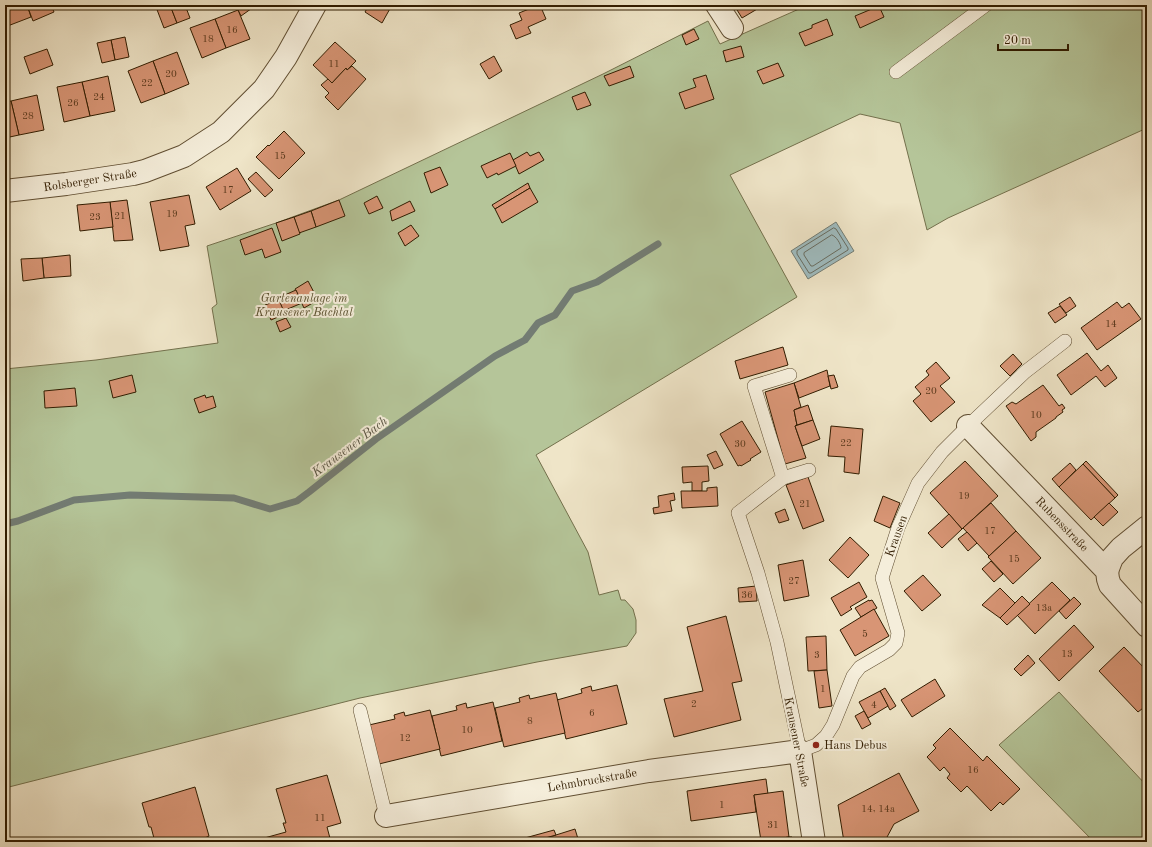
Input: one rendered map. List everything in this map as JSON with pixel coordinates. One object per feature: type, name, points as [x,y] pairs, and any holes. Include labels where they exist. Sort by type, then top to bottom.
[{"type":"street","name":"Rolsberger Straße","points":[[5,191],[133,174],[184,156],[221,132],[264,89],[286,57],[315,5]]},
{"type":"street","points":[[717,5],[732,28]]},
{"type":"street","name":"Rubensstraße","points":[[968,426],[1108,571],[1110,585],[1147,626]]},
{"type":"street","points":[[1108,571],[1112,558],[1121,548],[1147,527]]},
{"type":"street","name":"Lehmbruckstraße","points":[[386,816],[649,771],[800,752]]},
{"type":"street","name":"Krausener Straße","points":[[800,752],[814,842]]},
{"type":"lane","points":[[896,72],[986,5]]},
{"type":"lane","name":"Krausen","points":[[800,752],[816,745],[826,736],[833,725],[853,676],[860,667],[888,650],[896,643],[898,633],[882,578],[898,528],[918,484],[942,452],[968,426],[1025,372],[1065,341]]},
{"type":"lane","points":[[790,375],[754,386],[783,478],[809,470]]},
{"type":"lane","name":"Krausener Straße","points":[[783,478],[738,513],[758,573],[777,642],[800,752]]},
{"type":"lane","points":[[360,710],[386,816]]},
{"type":"green space","name":"Gartenanlage im Krausener Bachtal","points":[[808,5],[1147,5],[1147,128],[948,218],[927,230],[900,123],[860,114],[730,175],[797,297],[536,455],[588,552],[599,595],[618,590],[621,600],[625,600],[633,609],[636,620],[636,633],[627,646],[537,662],[360,698],[5,788],[5,369],[96,360],[218,343],[212,308],[217,304],[207,246],[339,200],[603,74],[708,21],[720,44]]},
{"type":"green space","points":[[1059,692],[1147,786],[1147,842],[1094,842],[999,745]]},
{"type":"water","points":[[836,222],[854,251],[808,279],[791,251]]},
{"type":"building","points":[[5,5],[27,5],[31,17],[5,27]]},
{"type":"building","points":[[27,5],[51,5],[54,12],[33,21]]},
{"type":"building","points":[[170,5],[177,23],[164,28],[156,7]]},
{"type":"building","points":[[170,5],[185,5],[190,18],[177,23]]},
{"type":"building","points":[[234,5],[255,5],[255,6],[241,16]]},
{"type":"building","points":[[369,5],[392,5],[382,23],[365,12]]},
{"type":"building","points":[[539,5],[546,19],[528,27],[531,33],[516,39],[510,25],[522,20],[519,13]]},
{"type":"building","points":[[734,5],[764,5],[742,18]]},
{"type":"building","points":[[879,6],[884,17],[860,28],[855,16]]},
{"type":"building","points":[[238,10],[250,39],[226,48],[215,19]]},
{"type":"building","points":[[215,19],[226,48],[202,58],[190,28]]},
{"type":"building","points":[[827,19],[833,35],[805,46],[799,33],[812,28],[812,25]]},
{"type":"building","points":[[694,29],[699,39],[686,45],[682,35]]},
{"type":"building","points":[[125,37],[129,57],[115,60],[111,40]]},
{"type":"building","points":[[111,40],[115,60],[102,63],[97,43]]},
{"type":"building","points":[[335,42],[356,61],[347,70],[346,68],[332,83],[313,65]]},
{"type":"building","points":[[741,46],[744,57],[726,62],[723,51]]},
{"type":"building","points":[[47,49],[53,65],[30,74],[24,57]]},
{"type":"building","points":[[177,52],[189,84],[165,94],[153,61]]},
{"type":"building","points":[[494,56],[502,71],[489,79],[480,64]]},
{"type":"building","points":[[153,61],[165,94],[141,103],[128,71]]},
{"type":"building","points":[[778,63],[784,76],[763,84],[757,71]]},
{"type":"building","points":[[352,66],[366,79],[338,110],[325,97],[329,93],[321,85],[328,79],[332,83],[346,68],[347,70]]},
{"type":"building","points":[[630,66],[634,77],[609,86],[604,76]]},
{"type":"building","points":[[706,75],[714,99],[685,109],[679,93],[696,87],[693,79]]},
{"type":"building","points":[[108,76],[115,111],[90,116],[82,82]]},
{"type":"building","points":[[82,82],[90,116],[64,122],[57,87]]},
{"type":"building","points":[[585,92],[591,105],[577,110],[572,97]]},
{"type":"building","points":[[37,95],[44,130],[19,135],[11,101]]},
{"type":"building","points":[[11,101],[19,135],[5,138],[5,102]]},
{"type":"building","points":[[284,131],[305,153],[279,179],[256,157]]},
{"type":"building","points":[[527,152],[530,156],[539,152],[544,160],[519,174],[513,160]]},
{"type":"building","points":[[510,153],[516,166],[498,175],[497,173],[487,178],[481,166]]},
{"type":"building","points":[[440,167],[448,185],[431,193],[424,173]]},
{"type":"building","points":[[237,168],[251,191],[220,210],[206,187]]},
{"type":"building","points":[[256,172],[273,190],[265,197],[248,179]]},
{"type":"building","points":[[528,183],[530,188],[495,209],[492,205]]},
{"type":"building","points":[[530,188],[538,202],[502,223],[495,209]]},
{"type":"building","points":[[189,195],[195,224],[185,226],[189,246],[160,251],[150,202]]},
{"type":"building","points":[[377,196],[383,208],[369,214],[364,203]]},
{"type":"building","points":[[127,200],[133,240],[114,241],[110,202]]},
{"type":"building","points":[[339,200],[345,216],[316,227],[311,211]]},
{"type":"building","points":[[410,201],[415,211],[392,221],[390,211]]},
{"type":"building","points":[[110,202],[113,227],[80,231],[77,205]]},
{"type":"building","points":[[311,211],[316,227],[299,233],[294,217]]},
{"type":"building","points":[[294,217],[300,234],[282,241],[276,223]]},
{"type":"building","points":[[411,225],[419,236],[405,246],[398,233]]},
{"type":"building","points":[[272,228],[281,252],[265,258],[262,249],[245,255],[240,240]]},
{"type":"building","points":[[70,255],[71,276],[44,278],[42,258]]},
{"type":"building","points":[[42,258],[44,278],[23,281],[21,259]]},
{"type":"building","points":[[308,281],[318,300],[304,308],[295,289]]},
{"type":"building","points":[[296,290],[302,303],[283,311],[278,298]]},
{"type":"building","points":[[1070,297],[1076,306],[1066,313],[1059,304]]},
{"type":"building","points":[[279,300],[285,314],[271,320],[265,305]]},
{"type":"building","points":[[1117,302],[1122,308],[1129,303],[1141,319],[1097,350],[1081,328]]},
{"type":"building","points":[[1060,306],[1067,315],[1055,323],[1048,313]]},
{"type":"building","points":[[286,318],[291,327],[280,332],[276,322]]},
{"type":"building","points":[[783,347],[788,365],[740,379],[735,361]]},
{"type":"building","points":[[1087,353],[1101,371],[1108,365],[1117,378],[1105,387],[1096,376],[1071,395],[1057,375]]},
{"type":"building","points":[[1013,354],[1022,364],[1010,376],[1000,366]]},
{"type":"building","points":[[936,362],[950,378],[940,386],[955,402],[931,422],[913,401],[921,394],[915,387],[929,375],[926,371]]},
{"type":"building","points":[[827,370],[830,386],[799,398],[794,383]]},
{"type":"building","points":[[132,375],[136,392],[113,398],[109,381]]},
{"type":"building","points":[[834,375],[838,387],[831,389],[828,376]]},
{"type":"building","points":[[794,383],[801,407],[794,410],[797,425],[795,426],[806,458],[785,464],[765,392]]},
{"type":"building","points":[[1043,385],[1059,406],[1062,404],[1065,408],[1056,418],[1036,432],[1036,437],[1031,441],[1006,406],[1012,402],[1016,404]]},
{"type":"building","points":[[75,388],[77,406],[45,408],[44,391]]},
{"type":"building","points":[[205,395],[206,398],[213,396],[216,407],[199,413],[194,399]]},
{"type":"building","points":[[808,405],[813,420],[797,425],[794,410]]},
{"type":"building","points":[[813,420],[820,439],[802,446],[795,426]]},
{"type":"building","points":[[742,421],[761,452],[750,459],[751,460],[741,466],[738,466],[720,434]]},
{"type":"building","points":[[831,426],[863,429],[859,474],[844,472],[845,457],[828,456]]},
{"type":"building","points":[[716,451],[723,465],[714,469],[707,455]]},
{"type":"building","points":[[965,461],[998,496],[962,529],[930,493]]},
{"type":"building","points":[[1086,461],[1118,495],[1115,498],[1083,464]]},
{"type":"building","points":[[1070,463],[1076,470],[1059,487],[1052,479]]},
{"type":"building","points":[[1083,464],[1115,498],[1091,520],[1059,487]]},
{"type":"building","points":[[708,466],[709,481],[702,482],[702,491],[692,491],[692,482],[683,483],[682,467]]},
{"type":"building","points":[[808,477],[824,521],[803,529],[786,485]]},
{"type":"building","points":[[717,487],[718,506],[682,508],[681,491],[707,491],[707,488]]},
{"type":"building","points":[[674,493],[675,500],[670,501],[672,511],[654,514],[653,508],[659,507],[658,496]]},
{"type":"building","points":[[883,496],[900,503],[890,528],[874,521]]},
{"type":"building","points":[[991,503],[1016,531],[989,556],[963,528]]},
{"type":"building","points":[[1109,503],[1118,512],[1103,526],[1094,517]]},
{"type":"building","points":[[785,509],[789,520],[779,523],[775,513]]},
{"type":"building","points":[[949,514],[962,529],[942,548],[928,533]]},
{"type":"building","points":[[1016,531],[1041,558],[1013,584],[988,557]]},
{"type":"building","points":[[967,532],[977,543],[968,551],[958,539]]},
{"type":"building","points":[[850,537],[869,555],[848,578],[829,560]]},
{"type":"building","points":[[803,560],[809,596],[784,601],[778,565]]},
{"type":"building","points":[[991,561],[1003,574],[994,582],[982,569]]},
{"type":"building","points":[[923,575],[941,595],[922,611],[904,591]]},
{"type":"building","points":[[859,582],[867,597],[850,607],[852,609],[841,616],[831,598]]},
{"type":"building","points":[[1052,582],[1070,600],[1035,634],[1017,615]]},
{"type":"building","points":[[756,586],[757,601],[739,602],[738,588]]},
{"type":"building","points":[[1000,588],[1015,603],[1000,618],[982,605]]},
{"type":"building","points":[[1022,596],[1030,604],[1007,625],[1000,618]]},
{"type":"building","points":[[1074,597],[1081,604],[1066,619],[1059,611]]},
{"type":"building","points":[[869,600],[872,600],[877,608],[861,617],[855,608]]},
{"type":"building","points":[[874,609],[889,636],[855,656],[840,630]]},
{"type":"building","points":[[726,616],[742,681],[732,683],[741,720],[674,737],[664,699],[703,691],[687,627]]},
{"type":"building","points":[[1074,625],[1094,647],[1059,681],[1039,659]]},
{"type":"building","points":[[826,636],[827,670],[808,671],[806,637]]},
{"type":"building","points":[[1124,647],[1147,671],[1147,705],[1138,712],[1099,671]]},
{"type":"building","points":[[1028,655],[1035,663],[1021,676],[1014,669]]},
{"type":"building","points":[[827,670],[832,706],[819,708],[814,671]]},
{"type":"building","points":[[935,679],[945,696],[912,717],[901,700]]},
{"type":"building","points":[[617,685],[627,724],[566,739],[557,700],[582,693],[581,689],[591,686],[592,691]]},
{"type":"building","points":[[885,688],[896,706],[890,710],[880,691]]},
{"type":"building","points":[[880,691],[888,706],[868,718],[859,702]]},
{"type":"building","points":[[556,693],[565,733],[504,747],[495,708],[520,702],[519,698],[529,695],[530,699]]},
{"type":"building","points":[[493,702],[502,741],[441,756],[432,716],[457,710],[456,706],[466,703],[467,708]]},
{"type":"building","points":[[430,710],[440,749],[379,764],[369,725],[395,719],[394,715],[404,712],[405,716]]},
{"type":"building","points":[[864,711],[871,724],[862,729],[855,716]]},
{"type":"building","points":[[950,728],[983,761],[987,756],[1020,789],[1003,805],[1000,802],[991,811],[967,786],[961,792],[947,778],[950,774],[944,767],[940,771],[927,757],[936,748],[933,745]]},
{"type":"building","points":[[899,773],[919,811],[894,824],[886,839],[886,842],[844,842],[838,805]]},
{"type":"building","points":[[327,775],[341,823],[327,827],[331,842],[250,842],[286,832],[283,823],[286,823],[276,789]]},
{"type":"building","points":[[766,779],[768,794],[754,795],[756,812],[691,821],[687,791]]},
{"type":"building","points":[[195,787],[209,836],[205,838],[206,842],[155,842],[142,803]]},
{"type":"building","points":[[783,791],[789,837],[761,841],[754,795]]},
{"type":"building","points":[[575,829],[579,842],[531,842],[556,835]]},
{"type":"building","points":[[554,830],[556,835],[526,842],[525,838]]},
{"type":"building","points":[[792,837],[792,842],[757,842]]},
{"type":"waterway","name":"Krausener Bach","points":[[5,524],[18,521],[74,500],[130,495],[234,498],[270,509],[297,501],[376,439],[495,356],[525,340],[538,323],[555,315],[572,291],[597,282],[658,244]]},
{"type":"place","name":"Hans Debus","points":[[816,745]]}]
